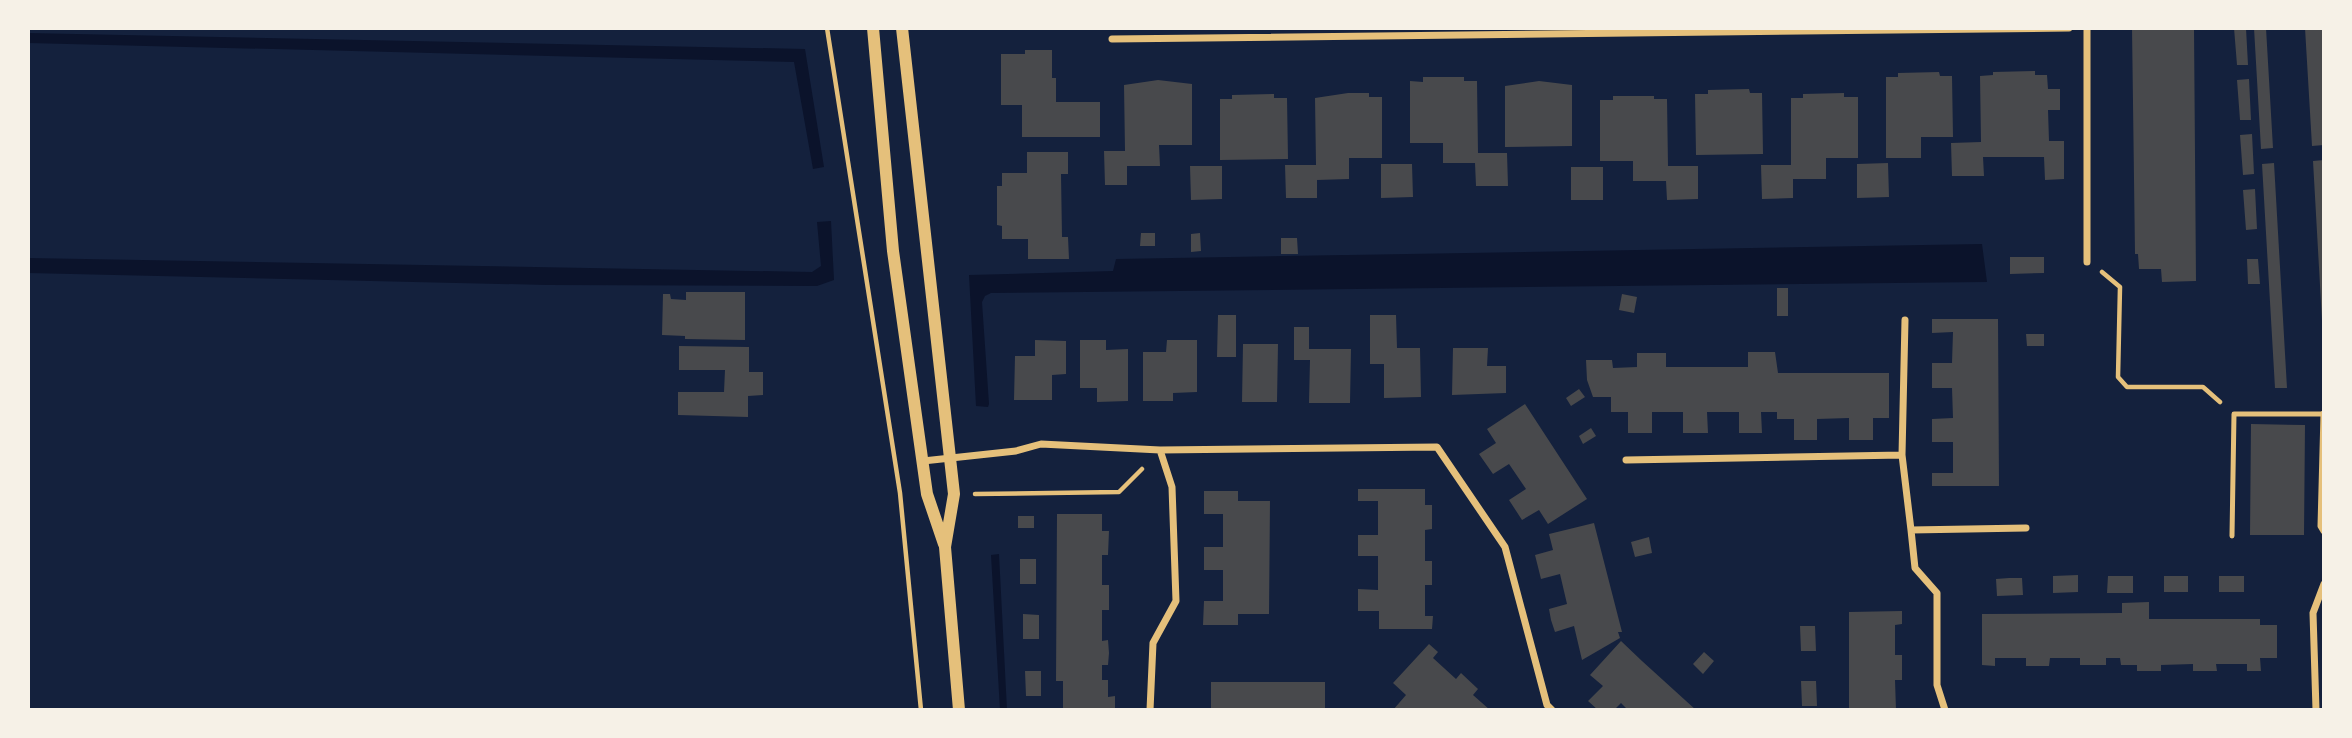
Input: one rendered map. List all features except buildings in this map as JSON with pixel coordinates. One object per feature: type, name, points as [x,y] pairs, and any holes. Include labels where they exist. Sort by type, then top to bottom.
[{"type":"street","points":[[873,28],[893,251],[927,494],[945,547]]},
{"type":"street","points":[[902,28],[954,494],[945,547],[958,710]]},
{"type":"street","points":[[1112,39],[2069,28]]},
{"type":"street","points":[[2087,28],[2087,262]]},
{"type":"street","points":[[1905,320],[1902,455],[1915,568],[1937,593],[1937,685],[1945,710]]},
{"type":"street","points":[[2324,414],[2321,526],[2324,531]]},
{"type":"street","points":[[923,461],[1016,451],[1041,444],[1160,450],[1437,447],[1504,547],[1547,705],[1552,710]]},
{"type":"street","points":[[1150,710],[1153,643],[1176,601],[1172,487],[1160,450]]},
{"type":"street","points":[[1626,460],[1902,455]]},
{"type":"street","points":[[1911,530],[2026,528]]},
{"type":"street","points":[[2316,710],[2313,613],[2324,584]]},
{"type":"lane","points":[[2232,536],[2234,414],[2324,414]]},
{"type":"path","points":[[827,28],[900,494],[921,710]]},
{"type":"path","points":[[2087,262],[2120,287],[2118,377],[2127,387],[2203,387],[2234,414]]},
{"type":"path","points":[[954,494],[1119,492],[1160,450]]},
{"type":"path","points":[[900,494],[927,494]]},
{"type":"water","points":[[28,33],[805,49],[824,167],[813,169],[794,62],[28,43]]},
{"type":"water","points":[[831,221],[834,280],[817,286],[547,285],[28,273],[28,258],[812,272],[821,266],[817,222]]},
{"type":"water","points":[[1982,244],[1987,282],[991,293],[985,296],[982,302],[989,404],[988,407],[976,406],[969,275],[1113,271],[1116,259]]},
{"type":"water","points":[[999,554],[1007,710],[1000,710],[991,555]]}]
